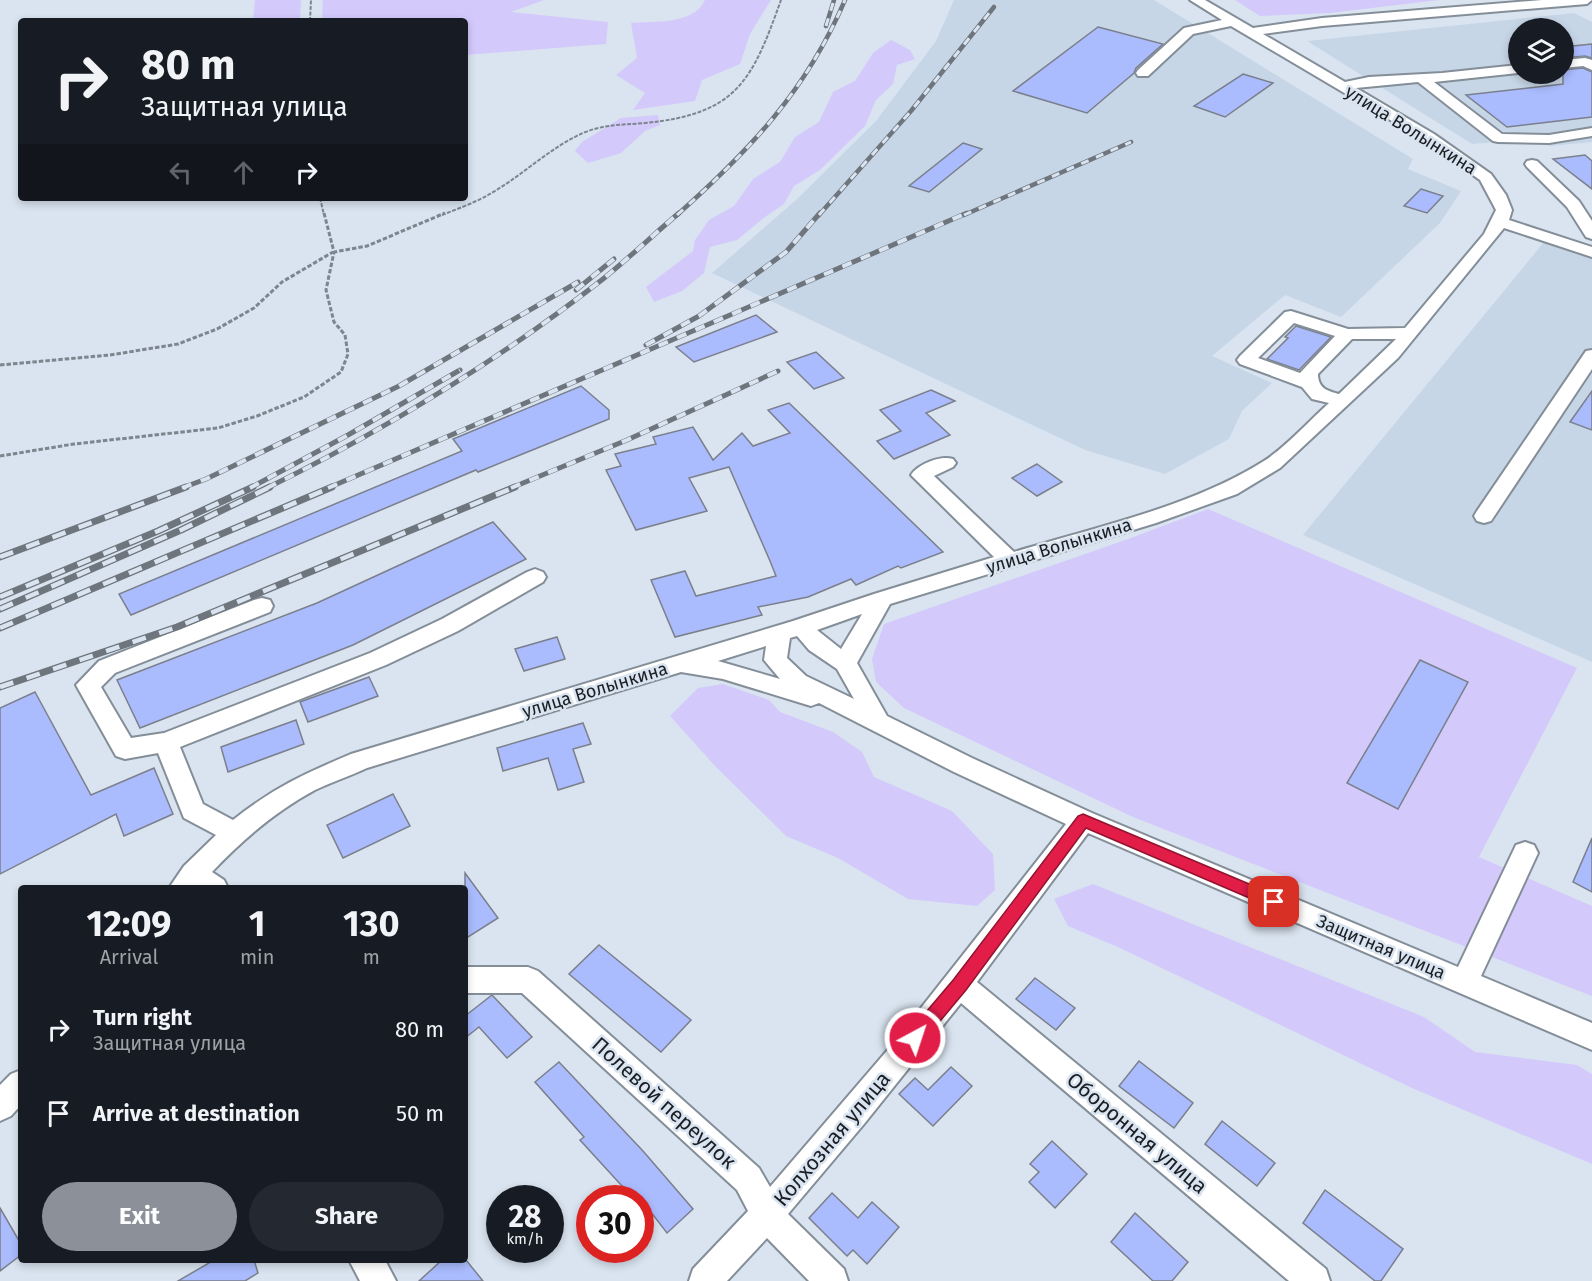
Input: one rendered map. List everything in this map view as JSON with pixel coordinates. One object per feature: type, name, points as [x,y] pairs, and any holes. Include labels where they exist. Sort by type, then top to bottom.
[{"type":"street","name":"улица Волынкина","points":[[188,881],[234,832],[306,783],[360,761],[791,630],[882,598],[1149,518],[1230,489],[1273,464],[1343,401],[1411,333],[1500,222],[1504,210],[1498,195],[1486,177],[1429,137],[1196,0]]},
{"type":"street","points":[[1252,33],[1322,22],[1590,0]]},
{"type":"street","points":[[1143,73],[1189,32],[1233,22]]},
{"type":"street","points":[[1574,63],[1585,62],[1592,66]]},
{"type":"street","points":[[1342,87],[1369,81],[1508,70]]},
{"type":"street","points":[[1421,78],[1498,138],[1549,139],[1592,132]]},
{"type":"street","points":[[1532,164],[1573,204],[1592,234]]},
{"type":"street","points":[[1573,204],[1592,204]]},
{"type":"street","points":[[1500,222],[1592,252]]},
{"type":"street","points":[[1309,383],[1246,360],[1291,316],[1347,334],[1411,333]]},
{"type":"street","points":[[1343,401],[1318,396],[1309,383],[1309,373],[1347,334]]},
{"type":"street","points":[[1484,516],[1592,355]]},
{"type":"street","points":[[946,463],[921,475],[1010,560]]},
{"type":"street","points":[[262,606],[108,668],[88,685],[125,749],[166,742],[378,659],[450,626],[536,577]]},
{"type":"street","points":[[845,663],[882,598]]},
{"type":"street","points":[[791,630],[845,663],[877,720],[798,682],[775,660],[791,630]]},
{"type":"street","points":[[681,664],[723,670],[877,720]]},
{"type":"street","name":"Защитная улица","points":[[877,720],[963,765],[1083,820],[1592,1037]]},
{"type":"street","points":[[166,742],[193,811],[234,832]]},
{"type":"street","name":"Колхозная улица","points":[[705,1281],[768,1216],[960,985],[1083,820]]},
{"type":"street","points":[[1464,983],[1525,853]]},
{"type":"street","points":[[188,881],[203,885]]},
{"type":"street","name":"Полевой переулок","points":[[468,980],[528,980],[748,1179],[768,1216],[832,1281]]},
{"type":"street","name":"Оборонная улица","points":[[960,985],[1314,1281]]},
{"type":"street","points":[[0,1106],[18,1087]]},
{"type":"street","points":[[367,1263],[380,1281]]},
{"type":"path","points":[[310,18],[311,0]]},
{"type":"path","points":[[0,365],[110,355],[178,344],[217,329],[254,308],[282,282],[334,252],[367,246],[487,196],[572,138],[599,126],[687,117],[712,108],[741,86],[752,70],[766,42],[781,0]]},
{"type":"path","points":[[0,456],[74,444],[218,428],[257,416],[304,397],[341,372],[348,354],[345,334],[334,322],[326,290],[334,252],[321,201]]},
{"type":"shaded area","points":[[255,0],[301,0],[300,18],[253,18]]},
{"type":"shaded area","points":[[323,0],[544,0],[511,12],[608,22],[606,44],[468,55],[468,18],[322,18]]},
{"type":"shaded area","points":[[705,0],[771,0],[750,34],[740,64],[702,80],[695,101],[633,110],[645,93],[616,75],[637,58],[631,23],[683,18],[700,8]]},
{"type":"shaded area","points":[[954,0],[1154,0],[1413,159],[1408,169],[1461,191],[1440,223],[1341,317],[1285,295],[1212,356],[1272,383],[1242,411],[1229,439],[1165,474],[1085,450],[712,273],[797,199],[876,121],[936,41]]},
{"type":"shaded area","points":[[1235,0],[1439,0],[1330,13],[1260,16]]},
{"type":"shaded area","points":[[1574,13],[1592,22],[1592,142],[1551,146],[1520,140],[1472,144],[1307,41],[1508,20],[1508,84],[1574,84],[1574,18],[1526,18]]},
{"type":"shaded area","points":[[891,40],[910,50],[915,59],[897,65],[893,84],[876,100],[865,126],[820,170],[794,186],[784,204],[737,240],[710,247],[704,273],[682,291],[654,302],[646,287],[693,251],[695,240],[709,220],[734,206],[753,179],[780,162],[795,137],[819,122],[833,92],[855,81],[873,53]]},
{"type":"shaded area","points":[[658,115],[660,125],[645,131],[621,153],[588,163],[575,151],[582,142],[621,118]]},
{"type":"shaded area","points":[[1544,242],[1592,256],[1592,662],[1303,535]]},
{"type":"shaded area","points":[[1208,509],[1577,668],[1479,857],[1592,906],[1592,996],[1133,817],[904,708],[876,682],[872,659],[884,624]]},
{"type":"shaded area","points":[[723,684],[769,700],[780,712],[833,732],[862,752],[874,777],[952,811],[993,854],[995,890],[977,906],[908,899],[838,858],[786,836],[716,767],[670,716],[698,688]]},
{"type":"shaded area","points":[[1093,884],[1424,1017],[1475,1052],[1577,1065],[1592,1074],[1592,1164],[1412,1088],[1120,948],[1068,926],[1054,899]]},
{"type":"building","points":[[1098,27],[1163,44],[1136,68],[1134,73],[1087,113],[1013,91]]},
{"type":"building","points":[[1592,44],[1592,58],[1574,57],[1574,46]]},
{"type":"building","points":[[1583,68],[1592,72],[1592,117],[1507,127],[1466,95],[1574,84],[1574,69]]},
{"type":"building","points":[[1243,74],[1273,83],[1225,117],[1194,106]]},
{"type":"building","points":[[963,143],[982,149],[929,192],[909,186]]},
{"type":"building","points":[[1585,155],[1592,161],[1592,189],[1553,159]]},
{"type":"building","points":[[1421,189],[1443,196],[1427,213],[1404,206]]},
{"type":"building","points":[[756,315],[777,332],[694,362],[676,347]]},
{"type":"building","points":[[1296,326],[1331,337],[1299,370],[1267,359],[1288,338],[1285,337]]},
{"type":"building","points":[[816,352],[844,378],[814,389],[787,362]]},
{"type":"building","points":[[581,386],[609,410],[609,419],[478,472],[476,470],[131,615],[119,594],[462,451],[453,439]]},
{"type":"building","points":[[931,390],[955,401],[926,413],[950,435],[894,459],[877,441],[901,431],[880,410]]},
{"type":"building","points":[[1592,391],[1592,430],[1570,422]]},
{"type":"building","points":[[789,403],[943,552],[901,568],[898,566],[856,585],[851,579],[808,597],[758,607],[762,615],[675,637],[651,580],[685,571],[696,596],[776,576],[770,561],[729,467],[689,478],[707,511],[636,530],[606,470],[621,466],[615,454],[656,444],[653,437],[693,427],[713,460],[742,433],[753,446],[790,433],[768,410]]},
{"type":"building","points":[[1037,464],[1062,482],[1037,496],[1012,478]]},
{"type":"building","points":[[493,522],[526,559],[353,645],[140,728],[117,680],[317,603]]},
{"type":"building","points":[[557,637],[565,659],[524,671],[515,649]]},
{"type":"building","points":[[1420,660],[1468,682],[1398,809],[1347,783]]},
{"type":"building","points":[[369,677],[378,696],[308,722],[300,702]]},
{"type":"building","points":[[35,692],[91,795],[154,768],[173,814],[124,836],[116,814],[0,874],[0,708]]},
{"type":"building","points":[[296,720],[304,744],[228,772],[221,747]]},
{"type":"building","points":[[583,723],[591,744],[573,749],[584,782],[558,790],[548,758],[503,771],[497,748]]},
{"type":"building","points":[[393,794],[410,826],[343,858],[327,825]]},
{"type":"building","points":[[1592,838],[1592,892],[1573,882]]},
{"type":"building","points":[[465,873],[498,918],[468,937],[468,885],[465,885]]},
{"type":"building","points":[[599,945],[691,1020],[661,1052],[569,974]]},
{"type":"building","points":[[1035,978],[1075,1008],[1056,1030],[1016,999]]},
{"type":"building","points":[[492,995],[532,1037],[507,1058],[479,1027],[468,1036],[468,1014]]},
{"type":"building","points":[[1139,1061],[1193,1103],[1174,1128],[1119,1086]]},
{"type":"building","points":[[559,1062],[643,1151],[693,1209],[667,1233],[654,1216],[654,1185],[621,1185],[580,1140],[584,1137],[535,1082]]},
{"type":"building","points":[[951,1067],[972,1086],[933,1126],[899,1094],[915,1078],[928,1090]]},
{"type":"building","points":[[1222,1121],[1275,1163],[1257,1186],[1205,1144]]},
{"type":"building","points":[[1052,1141],[1087,1174],[1055,1208],[1029,1182],[1039,1172],[1030,1164]]},
{"type":"building","points":[[1325,1190],[1403,1249],[1381,1281],[1375,1281],[1303,1223]]},
{"type":"building","points":[[832,1193],[858,1218],[872,1202],[899,1227],[867,1264],[853,1250],[847,1256],[809,1218]]},
{"type":"building","points":[[0,1208],[18,1239],[18,1257],[0,1271]]},
{"type":"building","points":[[1135,1213],[1188,1262],[1172,1281],[1153,1281],[1111,1242]]},
{"type":"building","points":[[468,1262],[483,1281],[419,1281],[439,1263]]},
{"type":"building","points":[[209,1263],[255,1263],[258,1273],[245,1281],[178,1281]]},
{"type":"railway","points":[[826,26],[834,0]]},
{"type":"railway","points":[[677,215],[729,167],[774,117],[813,63],[845,0]]},
{"type":"railway","points":[[819,215],[911,111],[994,7]]},
{"type":"railway","points":[[964,215],[1131,142]]},
{"type":"railway","points":[[267,488],[398,418],[523,338],[603,279],[679,213]]},
{"type":"railway","points":[[646,345],[699,316],[786,252],[820,213]]},
{"type":"railway","points":[[328,488],[967,213]]},
{"type":"railway","points":[[576,290],[614,259]]},
{"type":"railway","points":[[182,488],[206,479],[399,386],[578,282]]},
{"type":"railway","points":[[250,488],[348,435],[460,370]]},
{"type":"railway","points":[[511,488],[627,440],[778,371]]},
{"type":"railway","points":[[0,557],[186,487]]},
{"type":"railway","points":[[0,597],[158,531],[253,487]]},
{"type":"railway","points":[[0,609],[181,530],[270,487]]},
{"type":"railway","points":[[0,628],[332,487]]},
{"type":"railway","points":[[0,687],[177,627],[515,487]]},
{"type":"route","points":[[915,1038],[960,985],[1083,820],[1274,902]]}]
